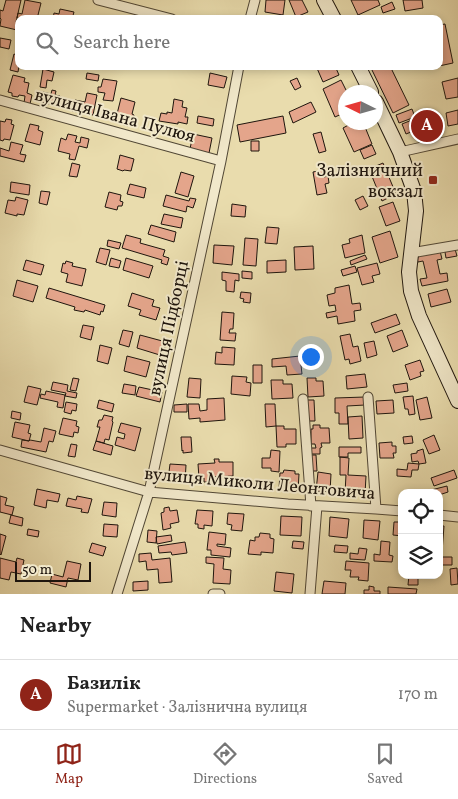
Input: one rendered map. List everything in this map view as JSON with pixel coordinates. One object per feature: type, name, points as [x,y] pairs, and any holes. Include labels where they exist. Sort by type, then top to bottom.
[{"type":"main road","points":[[324,0],[332,15]]},
{"type":"main road","points":[[360,70],[368,85]]},
{"type":"main road","points":[[383,117],[400,152],[416,198],[409,272],[411,291],[419,316],[458,401]]},
{"type":"street","points":[[98,0],[156,15]]},
{"type":"street","points":[[251,15],[255,0]]},
{"type":"street","name":"вулиця Підборці","points":[[117,594],[149,492],[239,70]]},
{"type":"street","name":"вулиця Івана Пулюя","points":[[0,100],[221,161]]},
{"type":"street","points":[[400,152],[458,139]]},
{"type":"street","points":[[411,254],[458,245]]},
{"type":"street","points":[[368,397],[376,509]]},
{"type":"street","points":[[303,399],[314,506],[310,594]]},
{"type":"street","name":"вулиця Миколи Леонтовича","points":[[0,450],[149,492],[398,512]]},
{"type":"street","points":[[443,515],[458,517]]},
{"type":"building","points":[[6,0],[21,0],[18,15],[15,15],[15,30],[0,26],[0,10],[3,11]]},
{"type":"building","points":[[25,0],[41,3],[38,15],[18,15],[18,13],[22,14]]},
{"type":"building","points":[[266,0],[285,0],[283,15],[265,12]]},
{"type":"building","points":[[289,0],[302,0],[308,12],[295,15]]},
{"type":"building","points":[[351,0],[378,0],[380,5],[358,15]]},
{"type":"building","points":[[403,0],[422,0],[423,8],[405,11]]},
{"type":"building","points":[[392,2],[395,9],[383,13],[381,7]]},
{"type":"building","points":[[60,9],[74,12],[73,15],[54,15],[54,13],[59,14]]},
{"type":"building","points":[[443,24],[445,24],[453,63],[443,65]]},
{"type":"building","points":[[0,38],[11,40],[9,49],[0,47]]},
{"type":"building","points":[[14,54],[15,70],[18,70],[18,72],[10,70]]},
{"type":"building","points":[[43,70],[54,72],[52,81],[47,80],[46,88],[40,87]]},
{"type":"building","points":[[318,70],[337,70],[339,75],[323,82]]},
{"type":"building","points":[[372,70],[392,70],[409,105],[393,113],[383,93],[383,85],[379,85]]},
{"type":"building","points":[[87,73],[99,75],[98,81],[86,79]]},
{"type":"building","points":[[210,73],[227,77],[224,88],[208,85]]},
{"type":"building","points":[[13,75],[25,78],[24,82],[29,83],[27,93],[32,95],[30,104],[24,103],[25,96],[12,96],[12,93],[8,92]]},
{"type":"building","points":[[297,78],[301,87],[295,90],[290,81]]},
{"type":"building","points":[[458,78],[458,97],[446,99],[442,82]]},
{"type":"building","points":[[103,79],[117,81],[113,101],[103,100],[105,93],[98,92],[98,87],[101,87]]},
{"type":"building","points":[[341,80],[344,85],[338,85],[338,116],[335,117],[323,89]]},
{"type":"building","points":[[52,90],[56,91],[55,95],[60,96],[58,106],[41,102],[43,92],[51,94]]},
{"type":"building","points":[[87,93],[97,95],[93,115],[72,111],[75,100],[85,102]]},
{"type":"building","points":[[121,98],[135,102],[132,114],[134,115],[133,122],[129,122],[128,126],[115,122]]},
{"type":"building","points":[[174,99],[183,101],[182,107],[187,108],[185,117],[188,117],[187,124],[159,121],[161,113],[172,113]]},
{"type":"building","points":[[311,102],[316,112],[293,123],[289,112]]},
{"type":"building","points":[[412,109],[415,117],[399,123],[396,115]]},
{"type":"building","points":[[458,110],[458,124],[448,126],[446,113]]},
{"type":"building","points":[[426,115],[430,126],[418,130],[415,120]]},
{"type":"building","points":[[198,116],[214,119],[213,126],[197,123]]},
{"type":"building","points":[[283,116],[286,133],[240,142],[237,125]]},
{"type":"building","points":[[6,119],[12,120],[11,124],[14,125],[10,140],[4,139],[3,141],[0,140],[0,121],[5,122]]},
{"type":"building","points":[[412,120],[416,130],[406,134],[402,124]]},
{"type":"building","points":[[30,124],[39,126],[38,130],[43,132],[40,145],[25,141]]},
{"type":"building","points":[[344,130],[366,130],[372,144],[354,152]]},
{"type":"building","points":[[321,132],[326,151],[319,153],[313,134]]},
{"type":"building","points":[[68,134],[77,136],[75,142],[80,143],[81,137],[89,139],[87,148],[79,146],[75,160],[69,159],[70,154],[58,151],[61,138],[66,140]]},
{"type":"building","points":[[193,134],[212,138],[209,153],[190,149]]},
{"type":"building","points":[[251,141],[259,141],[259,151],[251,151]]},
{"type":"building","points":[[11,142],[23,145],[20,154],[26,155],[24,162],[0,156],[0,148],[9,151]]},
{"type":"building","points":[[372,145],[376,154],[364,159],[360,150]]},
{"type":"building","points":[[120,155],[134,159],[131,171],[117,169]]},
{"type":"building","points":[[72,163],[80,165],[77,177],[69,176]]},
{"type":"building","points":[[383,163],[396,194],[382,201],[369,169]]},
{"type":"building","points":[[323,170],[324,177],[328,176],[329,183],[325,184],[327,193],[317,195],[313,172]]},
{"type":"building","points":[[181,172],[194,176],[188,197],[175,193]]},
{"type":"building","points":[[11,182],[30,185],[29,195],[10,192]]},
{"type":"building","points":[[130,184],[146,188],[144,198],[127,194]]},
{"type":"building","points":[[41,191],[50,192],[47,205],[39,203]]},
{"type":"building","points":[[109,192],[121,195],[120,201],[123,202],[122,206],[118,206],[117,210],[105,207]]},
{"type":"building","points":[[166,195],[189,201],[190,198],[196,199],[193,208],[187,206],[186,212],[163,206]]},
{"type":"building","points":[[363,196],[368,206],[360,210],[355,200]]},
{"type":"building","points":[[16,197],[28,200],[24,215],[17,214],[17,216],[5,213],[8,200],[15,201]]},
{"type":"building","points":[[393,202],[400,221],[386,226],[379,207]]},
{"type":"building","points":[[232,204],[246,206],[245,217],[231,216]]},
{"type":"building","points":[[164,214],[183,218],[181,228],[161,224]]},
{"type":"building","points":[[151,225],[176,232],[174,242],[148,234]]},
{"type":"building","points":[[267,227],[279,228],[277,244],[265,243]]},
{"type":"building","points":[[390,231],[398,257],[380,263],[372,237]]},
{"type":"building","points":[[126,235],[141,239],[140,243],[165,250],[163,256],[169,258],[167,265],[161,263],[162,260],[122,248]]},
{"type":"building","points":[[362,235],[365,253],[345,258],[342,245],[350,243],[349,239]]},
{"type":"building","points":[[245,238],[258,239],[256,266],[243,265]]},
{"type":"building","points":[[108,240],[121,243],[119,249],[107,246]]},
{"type":"building","points":[[214,245],[234,246],[232,265],[213,263]]},
{"type":"building","points":[[313,246],[314,269],[295,270],[294,247]]},
{"type":"building","points":[[100,248],[110,250],[106,265],[96,262]]},
{"type":"building","points":[[455,249],[457,256],[446,258],[445,252]]},
{"type":"building","points":[[440,251],[442,259],[437,260],[440,274],[447,273],[448,281],[422,286],[420,279],[427,278],[423,261],[418,262],[416,256]]},
{"type":"building","points":[[365,255],[367,259],[351,265],[350,261]]},
{"type":"building","points":[[111,258],[121,261],[119,268],[109,266]]},
{"type":"building","points":[[126,258],[153,266],[149,278],[123,270]]},
{"type":"building","points":[[26,260],[44,265],[41,275],[23,270]]},
{"type":"building","points":[[286,260],[286,272],[267,273],[267,261]]},
{"type":"building","points":[[66,261],[73,263],[72,266],[86,269],[82,286],[66,282],[68,274],[61,272],[63,263],[65,264]]},
{"type":"building","points":[[377,263],[380,274],[372,276],[374,282],[362,285],[357,268]]},
{"type":"building","points":[[355,266],[357,272],[343,276],[341,270]]},
{"type":"building","points":[[242,271],[252,272],[252,279],[242,278]]},
{"type":"building","points":[[222,272],[239,274],[239,281],[235,280],[234,292],[226,291],[226,281],[222,280]]},
{"type":"building","points":[[17,280],[38,286],[33,302],[13,296]]},
{"type":"building","points":[[349,285],[352,304],[360,303],[361,310],[354,311],[355,321],[338,324],[337,316],[327,318],[326,313],[336,311],[335,305],[329,306],[327,295],[335,293],[335,288]]},
{"type":"building","points":[[49,288],[105,305],[103,312],[101,311],[100,315],[85,310],[84,312],[74,310],[75,307],[46,298]]},
{"type":"building","points":[[447,289],[451,302],[431,307],[428,294]]},
{"type":"building","points":[[241,292],[251,293],[250,303],[243,302],[244,299],[240,298]]},
{"type":"building","points":[[132,293],[154,300],[152,306],[160,308],[156,320],[139,315],[141,310],[128,306]]},
{"type":"building","points":[[222,312],[234,313],[233,329],[230,329],[229,333],[236,333],[235,341],[220,340]]},
{"type":"building","points":[[396,314],[400,324],[375,333],[371,323]]},
{"type":"building","points":[[83,325],[94,327],[91,340],[80,337]]},
{"type":"building","points":[[123,330],[133,332],[129,347],[119,344]]},
{"type":"building","points":[[402,330],[408,346],[393,352],[387,336]]},
{"type":"building","points":[[350,334],[353,347],[358,346],[361,361],[350,364],[349,359],[345,360],[340,336]]},
{"type":"building","points":[[140,335],[166,342],[163,356],[137,348]]},
{"type":"building","points":[[374,341],[377,355],[367,358],[364,343]]},
{"type":"building","points":[[100,345],[112,348],[108,364],[97,361]]},
{"type":"building","points":[[222,347],[235,348],[234,365],[215,364],[216,352],[222,353]]},
{"type":"building","points":[[127,356],[150,362],[146,377],[124,371]]},
{"type":"building","points":[[300,356],[302,374],[287,375],[286,366],[272,367],[272,359]]},
{"type":"building","points":[[420,360],[424,371],[420,372],[421,376],[410,380],[405,365]]},
{"type":"building","points":[[253,365],[262,365],[262,383],[253,383]]},
{"type":"building","points":[[365,374],[367,387],[347,389],[346,376]]},
{"type":"building","points":[[232,376],[247,377],[246,382],[251,383],[250,396],[231,394]]},
{"type":"building","points":[[73,378],[79,379],[76,391],[70,390]]},
{"type":"building","points":[[189,378],[201,379],[200,398],[187,397]]},
{"type":"building","points":[[307,378],[316,378],[316,381],[323,381],[324,396],[308,397]]},
{"type":"building","points":[[271,380],[283,380],[283,384],[292,384],[293,398],[272,399]]},
{"type":"building","points":[[53,382],[68,385],[67,391],[77,393],[76,398],[65,396],[66,393],[51,390]]},
{"type":"building","points":[[407,383],[408,391],[395,393],[393,385]]},
{"type":"building","points":[[124,384],[136,386],[135,395],[122,393]]},
{"type":"building","points":[[28,386],[41,389],[37,405],[24,402]]},
{"type":"building","points":[[139,387],[162,392],[160,402],[136,396]]},
{"type":"building","points":[[46,391],[65,395],[63,408],[57,407],[58,402],[40,398],[41,394],[45,395]]},
{"type":"building","points":[[413,396],[415,414],[409,415],[408,409],[405,409],[403,397]]},
{"type":"building","points":[[365,397],[365,405],[347,406],[348,424],[339,424],[339,413],[335,413],[335,398]]},
{"type":"building","points":[[427,397],[432,418],[420,420],[416,400]]},
{"type":"building","points":[[224,398],[225,420],[200,422],[200,418],[189,419],[188,404],[199,404],[200,411],[207,410],[207,399]]},
{"type":"building","points":[[99,400],[114,404],[112,412],[97,408]]},
{"type":"building","points":[[305,400],[314,400],[315,421],[306,421]]},
{"type":"building","points":[[393,400],[394,413],[377,414],[376,401]]},
{"type":"building","points":[[66,402],[77,404],[76,411],[72,410],[71,414],[64,412]]},
{"type":"building","points":[[187,404],[187,412],[174,412],[174,405]]},
{"type":"building","points":[[265,404],[275,404],[276,426],[266,427]]},
{"type":"building","points":[[12,411],[21,413],[20,420],[11,418]]},
{"type":"building","points":[[104,415],[113,417],[113,422],[109,440],[105,439],[104,443],[96,441],[100,427],[97,427],[99,420],[102,420]]},
{"type":"building","points":[[362,416],[363,438],[349,439],[348,417]]},
{"type":"building","points":[[63,418],[77,421],[78,433],[74,432],[73,437],[59,434]]},
{"type":"building","points":[[15,422],[30,425],[28,433],[31,434],[29,441],[12,437]]},
{"type":"building","points":[[121,423],[141,428],[135,451],[115,445],[117,437],[124,439],[125,434],[118,432]]},
{"type":"building","points":[[313,425],[320,425],[320,428],[329,428],[330,443],[321,443],[320,454],[308,454],[308,448],[316,448],[315,444],[311,444],[311,429],[313,429]]},
{"type":"building","points":[[276,426],[284,426],[284,429],[296,429],[296,444],[286,444],[286,447],[277,447]]},
{"type":"building","points":[[44,428],[56,431],[53,442],[49,441],[46,452],[21,447],[22,440],[41,442]]},
{"type":"building","points":[[434,435],[440,450],[429,454],[423,440]]},
{"type":"building","points":[[412,436],[413,443],[404,444],[403,437]]},
{"type":"building","points":[[181,437],[191,437],[192,452],[183,453]]},
{"type":"building","points":[[96,441],[113,446],[111,455],[93,450]]},
{"type":"building","points":[[392,442],[392,446],[396,446],[396,453],[393,453],[394,458],[380,458],[379,443]]},
{"type":"building","points":[[71,444],[77,445],[75,457],[68,456]]},
{"type":"building","points":[[339,447],[361,447],[361,453],[348,453],[348,457],[339,457]]},
{"type":"building","points":[[423,449],[426,463],[412,462],[411,454]]},
{"type":"building","points":[[271,450],[280,451],[279,472],[271,471],[271,468],[262,468],[262,458],[270,458]]},
{"type":"building","points":[[309,455],[316,455],[317,471],[310,471]]},
{"type":"building","points":[[340,457],[349,458],[348,475],[366,476],[365,494],[345,493],[346,475],[340,475]]},
{"type":"building","points":[[214,459],[219,459],[219,462],[233,462],[233,476],[211,477],[212,482],[204,482],[204,478],[199,478],[198,464],[215,463]]},
{"type":"building","points":[[408,463],[419,464],[418,470],[412,470],[411,477],[397,476],[397,469],[407,470]]},
{"type":"building","points":[[170,464],[186,465],[185,482],[168,480]]},
{"type":"building","points":[[284,470],[295,471],[295,474],[299,474],[298,491],[279,489],[280,473],[283,473]]},
{"type":"building","points":[[454,470],[457,478],[434,486],[431,478]]},
{"type":"building","points":[[318,472],[331,474],[330,492],[316,491]]},
{"type":"building","points":[[447,486],[448,492],[443,494],[443,489],[435,489]]},
{"type":"building","points":[[37,489],[60,494],[58,502],[47,500],[46,508],[34,505]]},
{"type":"building","points":[[0,496],[7,498],[5,505],[14,507],[12,515],[0,512]]},
{"type":"building","points":[[77,496],[92,499],[88,513],[81,512],[82,509],[66,506],[68,498],[76,500]]},
{"type":"building","points":[[104,502],[117,503],[116,517],[102,515]]},
{"type":"building","points":[[169,507],[170,511],[177,510],[179,522],[170,524],[171,528],[163,530],[161,513],[164,512],[164,508]]},
{"type":"building","points":[[197,510],[213,511],[212,526],[204,525],[204,529],[198,528],[198,524],[195,524]]},
{"type":"building","points":[[228,513],[244,514],[242,531],[231,530],[232,525],[227,524]]},
{"type":"building","points":[[11,515],[23,518],[22,526],[9,523]]},
{"type":"building","points":[[281,516],[302,517],[301,536],[280,535]]},
{"type":"building","points":[[330,517],[349,519],[347,538],[329,536]]},
{"type":"building","points":[[364,520],[380,521],[378,540],[363,538]]},
{"type":"building","points":[[394,522],[398,522],[398,536],[393,535]]},
{"type":"building","points":[[104,524],[118,525],[117,537],[103,536]]},
{"type":"building","points":[[28,529],[39,531],[38,537],[27,535]]},
{"type":"building","points":[[148,530],[157,531],[156,543],[147,542]]},
{"type":"building","points":[[209,532],[226,534],[225,545],[217,544],[217,546],[231,548],[230,557],[211,555],[211,550],[207,550]]},
{"type":"building","points":[[260,533],[270,534],[270,538],[274,539],[273,553],[261,552],[261,555],[248,554],[250,540],[255,541],[255,537],[259,537]]},
{"type":"building","points":[[0,534],[6,536],[1,555],[0,554]]},
{"type":"building","points":[[171,535],[172,541],[157,544],[156,537]]},
{"type":"building","points":[[293,541],[304,542],[303,549],[292,548]]},
{"type":"building","points":[[381,541],[390,542],[389,555],[393,556],[392,562],[374,561],[374,554],[380,555]]},
{"type":"building","points":[[185,542],[187,553],[172,555],[171,552],[159,553],[158,546]]},
{"type":"building","points":[[92,543],[106,547],[103,556],[89,552]]},
{"type":"building","points":[[335,545],[348,546],[347,553],[334,552]]},
{"type":"building","points":[[359,548],[367,549],[365,560],[350,559],[350,553],[358,554]]},
{"type":"building","points":[[151,553],[152,560],[170,558],[172,582],[159,583],[158,569],[147,570],[146,561],[139,562],[139,554]]},
{"type":"building","points":[[206,557],[224,558],[223,569],[231,570],[230,584],[213,583],[214,564],[206,563]]},
{"type":"building","points":[[443,557],[452,557],[452,565],[443,565]]},
{"type":"building","points":[[0,558],[16,562],[17,558],[24,560],[21,574],[11,572],[9,580],[0,578]]},
{"type":"building","points":[[67,561],[81,564],[78,580],[68,578],[66,587],[50,583],[52,574],[63,577]]},
{"type":"building","points":[[346,561],[369,563],[368,581],[358,580],[359,577],[350,577],[351,570],[345,570]]},
{"type":"building","points":[[457,568],[458,584],[451,585],[450,569]]},
{"type":"building","points":[[276,572],[294,574],[292,593],[274,591]]},
{"type":"building","points":[[409,579],[418,579],[418,585],[408,585]]},
{"type":"building","points":[[148,581],[148,590],[133,591],[133,582]]},
{"type":"building","points":[[324,581],[346,583],[345,594],[322,594]]},
{"type":"building","points":[[369,586],[374,587],[374,591],[380,591],[380,594],[364,594],[364,590],[369,590]]},
{"type":"building","points":[[388,587],[417,589],[416,594],[388,594]]},
{"type":"place","name":"Базилік","points":[[427,126]]},
{"type":"place","name":"Залізничний вокзал","points":[[433,180]]}]
